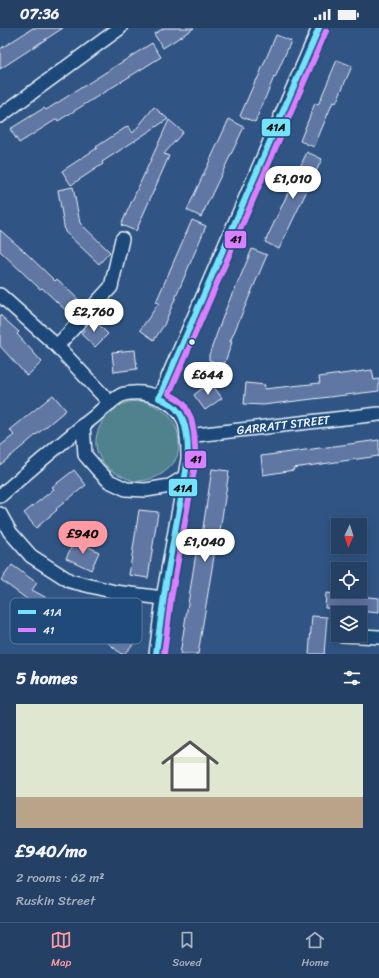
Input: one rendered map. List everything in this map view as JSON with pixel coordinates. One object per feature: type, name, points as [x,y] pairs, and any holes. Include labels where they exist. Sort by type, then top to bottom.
[{"type":"street","points":[[0,116],[120,28]]},
{"type":"street","points":[[159,398],[320,28]]},
{"type":"street","points":[[57,346],[111,287],[122,239]]},
{"type":"street","points":[[0,295],[57,346],[110,403]]},
{"type":"street","points":[[0,496],[83,425],[110,403],[123,395],[142,393],[168,402],[177,410],[184,421],[187,436],[188,459],[163,598],[156,654]]},
{"type":"street","name":"GARRATT STREET","points":[[187,436],[379,414]]},
{"type":"street","points":[[83,425],[85,455],[109,481],[126,489],[146,490],[170,486],[186,476]]},
{"type":"street","points":[[0,514],[10,532],[31,556],[70,581],[115,592],[163,598]]},
{"type":"street","points":[[367,637],[379,638]]},
{"type":"green space","points":[[144,401],[162,409],[174,422],[178,435],[179,449],[174,462],[162,474],[148,480],[134,481],[113,471],[101,459],[97,451],[97,434],[106,417],[116,408],[129,402]]},
{"type":"building","points":[[33,28],[63,28],[0,69],[0,49]]},
{"type":"building","points":[[164,28],[194,28],[163,48],[154,34]]},
{"type":"building","points":[[276,35],[291,41],[255,122],[240,116]]},
{"type":"building","points":[[152,43],[161,57],[58,121],[57,119],[19,143],[10,129],[44,108],[46,110]]},
{"type":"building","points":[[337,60],[352,66],[336,103],[333,102],[314,147],[300,141],[315,103],[318,105]]},
{"type":"building","points":[[154,107],[168,119],[102,162],[103,164],[71,185],[62,171],[128,126],[133,133]]},
{"type":"building","points":[[229,119],[244,127],[201,217],[187,210]]},
{"type":"building","points":[[169,120],[183,132],[164,154],[169,156],[136,231],[121,225]]},
{"type":"building","points":[[307,152],[322,159],[279,249],[265,242]]},
{"type":"building","points":[[73,187],[80,223],[110,252],[99,264],[65,232],[58,190]]},
{"type":"building","points":[[192,220],[206,226],[164,325],[154,340],[140,330],[159,303],[156,302]]},
{"type":"building","points":[[0,230],[55,281],[57,279],[84,305],[73,317],[42,288],[40,289],[0,251]]},
{"type":"building","points":[[252,249],[267,255],[230,342],[232,342],[224,365],[209,360],[209,355],[225,311]]},
{"type":"building","points":[[0,315],[19,332],[17,334],[42,362],[27,376],[0,346]]},
{"type":"building","points":[[93,319],[108,334],[95,347],[81,334],[85,329],[84,328]]},
{"type":"building","points":[[135,350],[137,369],[114,372],[112,352]]},
{"type":"building","points":[[372,370],[374,380],[379,379],[379,391],[263,405],[244,404],[246,383],[265,385],[264,389],[320,383],[319,377]]},
{"type":"building","points":[[210,382],[222,398],[205,410],[194,395]]},
{"type":"building","points":[[53,395],[66,410],[0,465],[0,446],[14,435],[10,430]]},
{"type":"building","points":[[379,440],[379,456],[293,468],[294,470],[263,475],[261,456]]},
{"type":"building","points":[[212,469],[229,471],[217,551],[215,550],[198,654],[180,654],[196,553],[199,554]]},
{"type":"building","points":[[74,470],[86,485],[56,509],[57,510],[36,528],[24,513],[54,489],[52,487]]},
{"type":"building","points":[[139,510],[158,512],[148,578],[129,575]]},
{"type":"building","points":[[75,540],[99,552],[91,570],[66,558]]},
{"type":"building","points":[[12,565],[37,583],[32,590],[47,598],[26,598],[1,580]]},
{"type":"building","points":[[326,593],[331,593],[331,598],[379,598],[379,613],[367,612],[367,606],[331,606],[331,609],[325,608]]},
{"type":"building","points":[[312,616],[327,617],[324,654],[309,654]]},
{"type":"building","points":[[110,644],[133,644],[124,654],[121,654]]},
{"type":"transit line","name":"41A","points":[[156,654],[169,564],[186,472],[188,451],[186,430],[179,412],[174,406],[159,398],[319,28]]},
{"type":"transit line","name":"41","points":[[164,654],[171,599],[196,460],[194,433],[191,418],[184,404],[169,394],[326,31]]}]
